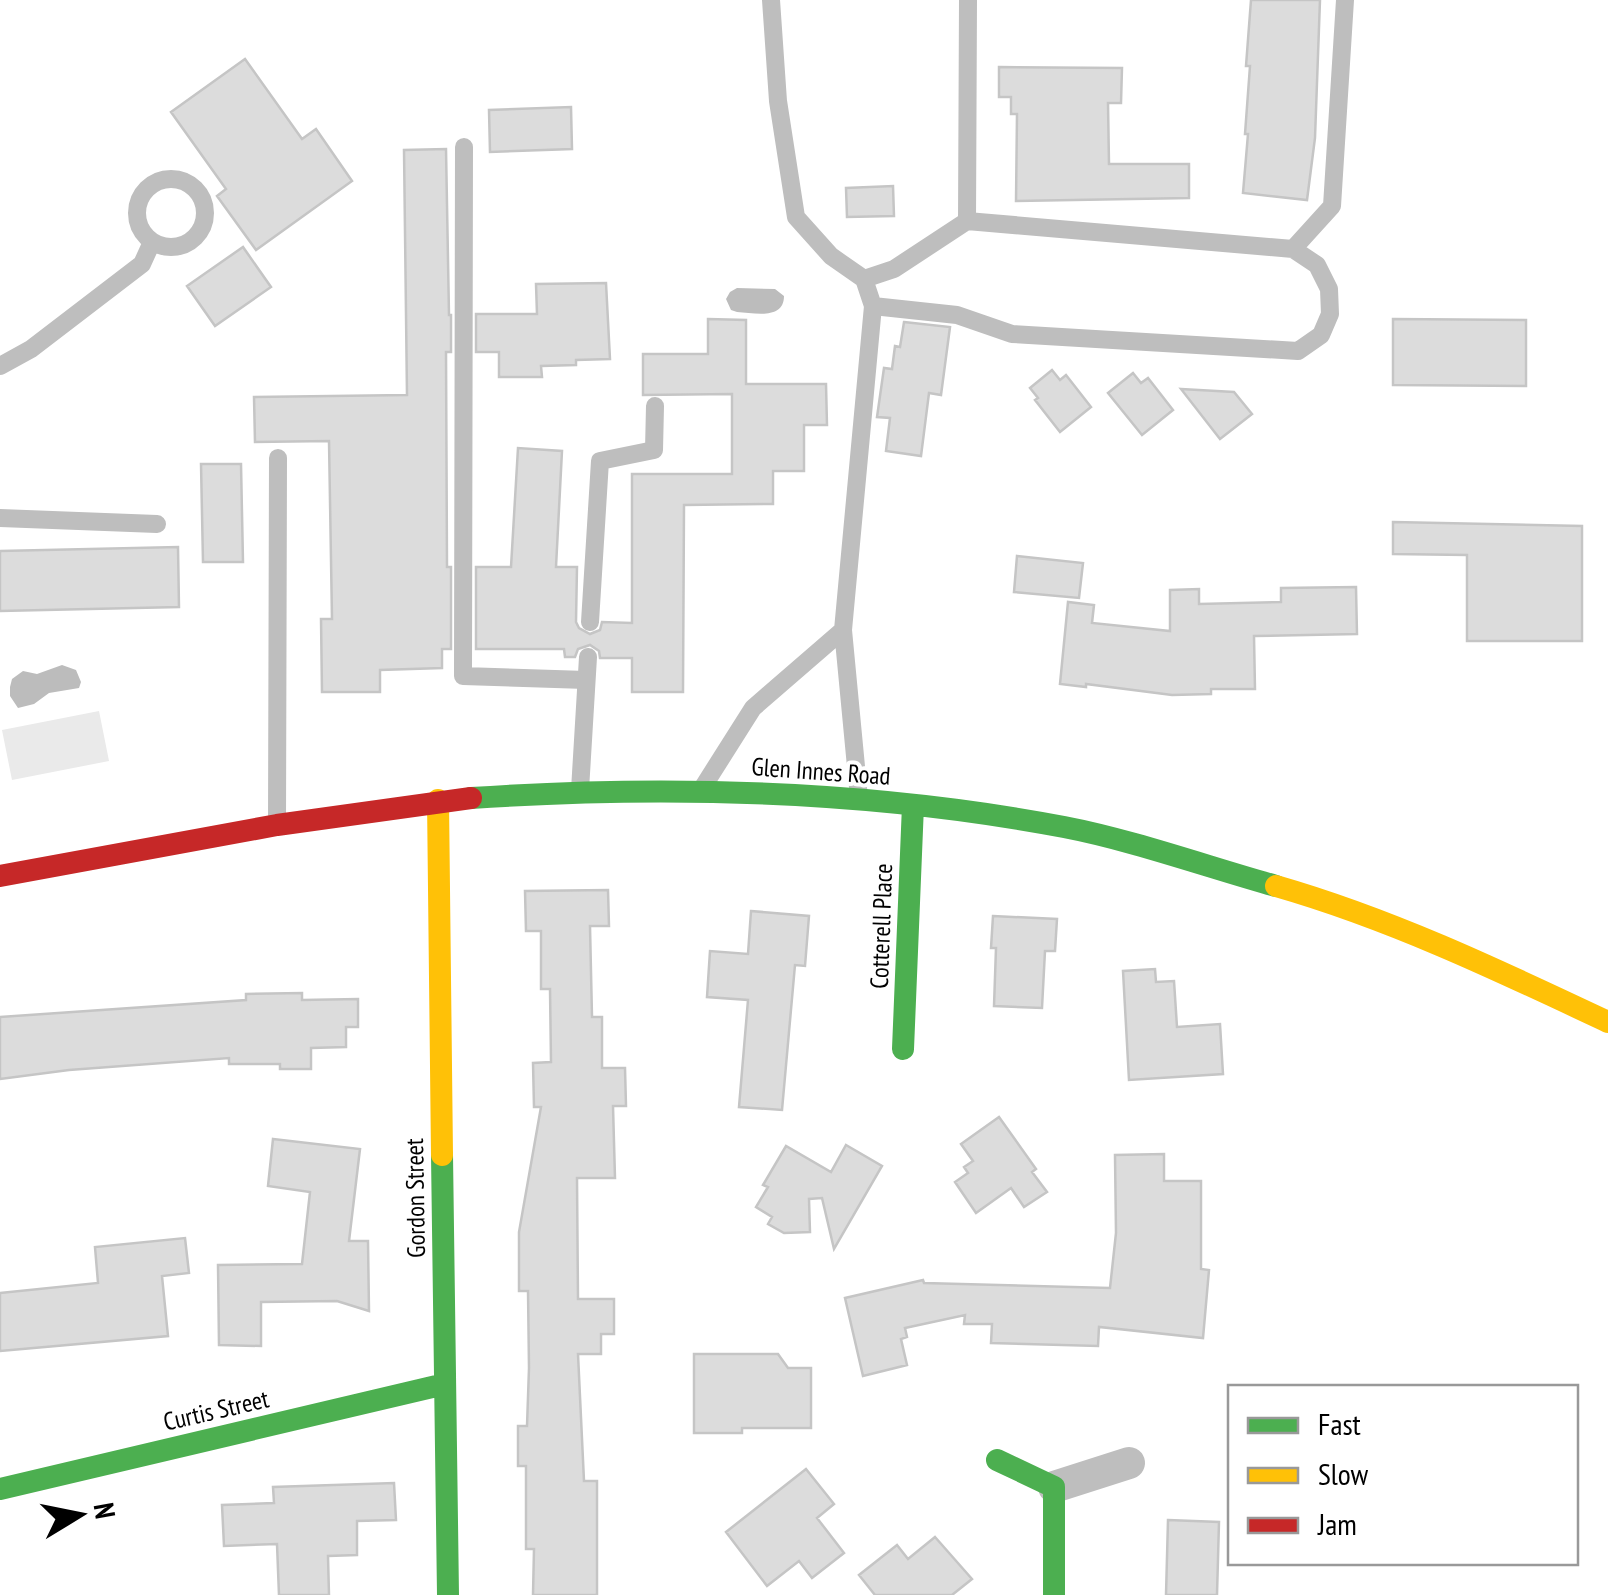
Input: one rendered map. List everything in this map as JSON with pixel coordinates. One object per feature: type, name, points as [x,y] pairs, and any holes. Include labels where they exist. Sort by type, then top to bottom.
[{"type":"street","name":"Glen Innes Road","points":[[0,876],[438,800],[580,791],[700,791],[914,804],[1066,827],[1311,896],[1470,957],[1608,1022]]},
{"type":"street","name":"Gordon Street","points":[[438,800],[448,1595]]},
{"type":"street","name":"Cotterell Place","points":[[903,1049],[914,804]]},
{"type":"street","name":"Curtis Street","points":[[0,1490],[445,1384]]},
{"type":"street","points":[[997,1460],[1054,1487],[1128,1463]]},
{"type":"street","points":[[1054,1487],[1054,1595]]},
{"type":"lane","points":[[770,0],[778,101],[796,217],[831,256],[864,279],[873,306],[843,630],[859,800]]},
{"type":"lane","points":[[967,221],[968,0]]},
{"type":"lane","points":[[1293,250],[1332,206],[1345,0]]},
{"type":"lane","points":[[464,147],[463,676],[586,680]]},
{"type":"lane","points":[[864,279],[894,270],[967,221],[1293,250],[1317,265],[1329,289],[1330,314],[1321,335],[1298,351],[1012,334],[957,315],[873,306]]},
{"type":"lane","points":[[0,366],[31,349],[142,264],[152,242]]},
{"type":"lane","points":[[590,622],[600,461],[654,450],[655,406]]},
{"type":"lane","points":[[278,458],[278,825]]},
{"type":"lane","points":[[0,518],[156,524]]},
{"type":"lane","points":[[700,791],[754,708],[843,630]]},
{"type":"lane","points":[[580,791],[588,658]]},
{"type":"shaded area","points":[[737,288],[775,289],[784,296],[783,304],[767,313],[731,310],[726,299]]},
{"type":"shaded area","points":[[62,665],[76,670],[79,688],[49,693],[34,704],[18,708],[10,696],[12,679],[23,671],[37,674]]},
{"type":"shaded area","points":[[99,711],[109,761],[12,780],[2,730]]},
{"type":"building","points":[[1251,0],[1320,0],[1315,138],[1307,200],[1243,193]]},
{"type":"building","points":[[245,59],[302,139],[316,129],[352,181],[256,250],[217,196],[226,189],[171,112]]},
{"type":"building","points":[[999,67],[1122,68],[1121,103],[1108,103],[1109,164],[1189,164],[1189,198],[1016,201],[1017,114],[1011,114],[1011,97],[999,97]]},
{"type":"building","points":[[571,107],[572,149],[490,152],[489,110]]},
{"type":"building","points":[[446,149],[451,315],[451,352],[446,352],[451,649],[442,649],[442,668],[380,670],[380,692],[322,692],[321,619],[332,619],[329,441],[255,442],[254,397],[407,395],[404,150]]},
{"type":"building","points":[[893,186],[894,216],[847,217],[846,188]]},
{"type":"building","points":[[243,247],[271,287],[215,326],[187,286]]},
{"type":"building","points":[[606,283],[610,359],[541,366],[542,377],[499,377],[499,352],[476,352],[476,314],[537,314],[536,284]]},
{"type":"building","points":[[708,319],[746,320],[746,384],[826,384],[827,425],[804,425],[804,471],[773,471],[773,504],[684,505],[683,692],[632,692],[632,658],[600,658],[599,651],[590,645],[578,649],[575,657],[565,657],[564,649],[476,649],[476,567],[511,567],[518,448],[562,451],[556,567],[577,567],[579,628],[590,634],[600,630],[602,622],[632,623],[632,474],[732,474],[732,394],[643,395],[643,354],[708,354]]},
{"type":"building","points":[[1393,319],[1526,320],[1526,386],[1393,385]]},
{"type":"building","points":[[904,322],[950,327],[941,395],[929,393],[921,456],[886,451],[890,418],[877,417],[884,368],[892,369]]},
{"type":"building","points":[[1052,370],[1060,380],[1066,375],[1091,407],[1060,432],[1030,388]]},
{"type":"building","points":[[1133,373],[1141,383],[1148,378],[1173,410],[1142,435],[1108,393]]},
{"type":"building","points":[[1181,389],[1234,392],[1252,414],[1220,439]]},
{"type":"building","points":[[201,464],[241,464],[243,562],[203,562]]},
{"type":"building","points":[[1393,522],[1582,526],[1582,641],[1467,641],[1467,555],[1393,554]]},
{"type":"building","points":[[178,547],[179,607],[0,611],[0,551]]},
{"type":"building","points":[[1017,556],[1083,563],[1079,598],[1014,592]]},
{"type":"building","points":[[1356,587],[1357,634],[1254,636],[1255,689],[1211,689],[1211,694],[1172,695],[1060,684],[1068,602],[1094,605],[1092,623],[1170,631],[1170,590],[1199,589],[1199,604],[1281,602],[1281,588]]},
{"type":"building","points":[[608,890],[609,926],[590,926],[592,1017],[602,1017],[602,1068],[625,1068],[626,1106],[613,1106],[615,1178],[577,1178],[578,1299],[614,1299],[614,1334],[601,1334],[601,1354],[578,1354],[584,1481],[597,1481],[597,1595],[533,1595],[534,1549],[526,1549],[526,1466],[518,1466],[518,1426],[527,1426],[529,1368],[528,1291],[519,1291],[519,1232],[541,1107],[534,1107],[533,1063],[551,1062],[550,989],[541,989],[541,931],[526,931],[525,891]]},
{"type":"building","points":[[751,911],[809,916],[805,966],[795,965],[782,1110],[739,1107],[748,1000],[707,997],[710,951],[748,954]]},
{"type":"building","points":[[993,916],[1057,919],[1055,951],[1045,951],[1042,1008],[994,1006]]},
{"type":"building","points":[[1155,969],[1156,982],[1174,981],[1177,1027],[1220,1024],[1223,1074],[1129,1080],[1123,971]]},
{"type":"building","points":[[302,993],[302,1000],[358,999],[358,1027],[346,1027],[346,1047],[311,1048],[311,1069],[280,1069],[280,1064],[229,1064],[229,1058],[0,1079],[0,1017],[246,1000],[246,994]]},
{"type":"building","points":[[999,1117],[1036,1169],[1032,1172],[1047,1192],[1024,1207],[1011,1188],[976,1213],[955,1182],[968,1173],[964,1167],[973,1161],[961,1144]]},
{"type":"building","points":[[273,1139],[360,1149],[349,1241],[368,1241],[369,1311],[337,1301],[261,1302],[261,1346],[219,1345],[218,1265],[302,1264],[310,1192],[268,1186]]},
{"type":"building","points":[[846,1145],[882,1166],[834,1249],[822,1198],[809,1199],[810,1232],[784,1233],[768,1224],[772,1217],[756,1207],[768,1187],[763,1185],[786,1146],[831,1172]]},
{"type":"building","points":[[1164,1154],[1164,1181],[1201,1181],[1201,1269],[1209,1270],[1203,1338],[1099,1327],[1098,1346],[991,1343],[992,1324],[964,1324],[965,1315],[905,1328],[907,1337],[901,1339],[907,1365],[863,1376],[845,1298],[923,1280],[1110,1288],[1116,1233],[1115,1155]]},
{"type":"building","points":[[185,1238],[189,1273],[162,1276],[168,1336],[0,1351],[0,1293],[98,1283],[95,1247]]},
{"type":"building","points":[[694,1354],[778,1354],[788,1368],[811,1368],[811,1428],[694,1433]]},
{"type":"building","points":[[806,1469],[834,1504],[817,1518],[844,1553],[812,1578],[799,1561],[767,1586],[726,1532]]},
{"type":"building","points":[[394,1483],[396,1520],[357,1521],[357,1555],[328,1556],[329,1595],[279,1595],[277,1544],[224,1546],[222,1505],[274,1503],[273,1487]]},
{"type":"building","points":[[1168,1520],[1219,1522],[1217,1595],[1166,1595]]},
{"type":"building","points":[[935,1537],[972,1579],[952,1595],[875,1595],[859,1575],[897,1545],[908,1559]]},
{"type":"traffic: fast","points":[[471,798],[693,792],[917,805],[1090,832],[1276,886]]},
{"type":"traffic: fast","points":[[903,1049],[913,805]]},
{"type":"traffic: fast","points":[[442,1155],[448,1595]]},
{"type":"traffic: fast","points":[[0,1489],[445,1384]]},
{"type":"traffic: fast","points":[[997,1460],[1054,1487],[1054,1595]]},
{"type":"traffic: slow","points":[[438,800],[442,1155]]},
{"type":"traffic: slow","points":[[1276,886],[1403,930],[1608,1022]]},
{"type":"traffic: jam","points":[[0,876],[277,825],[471,798]]}]
